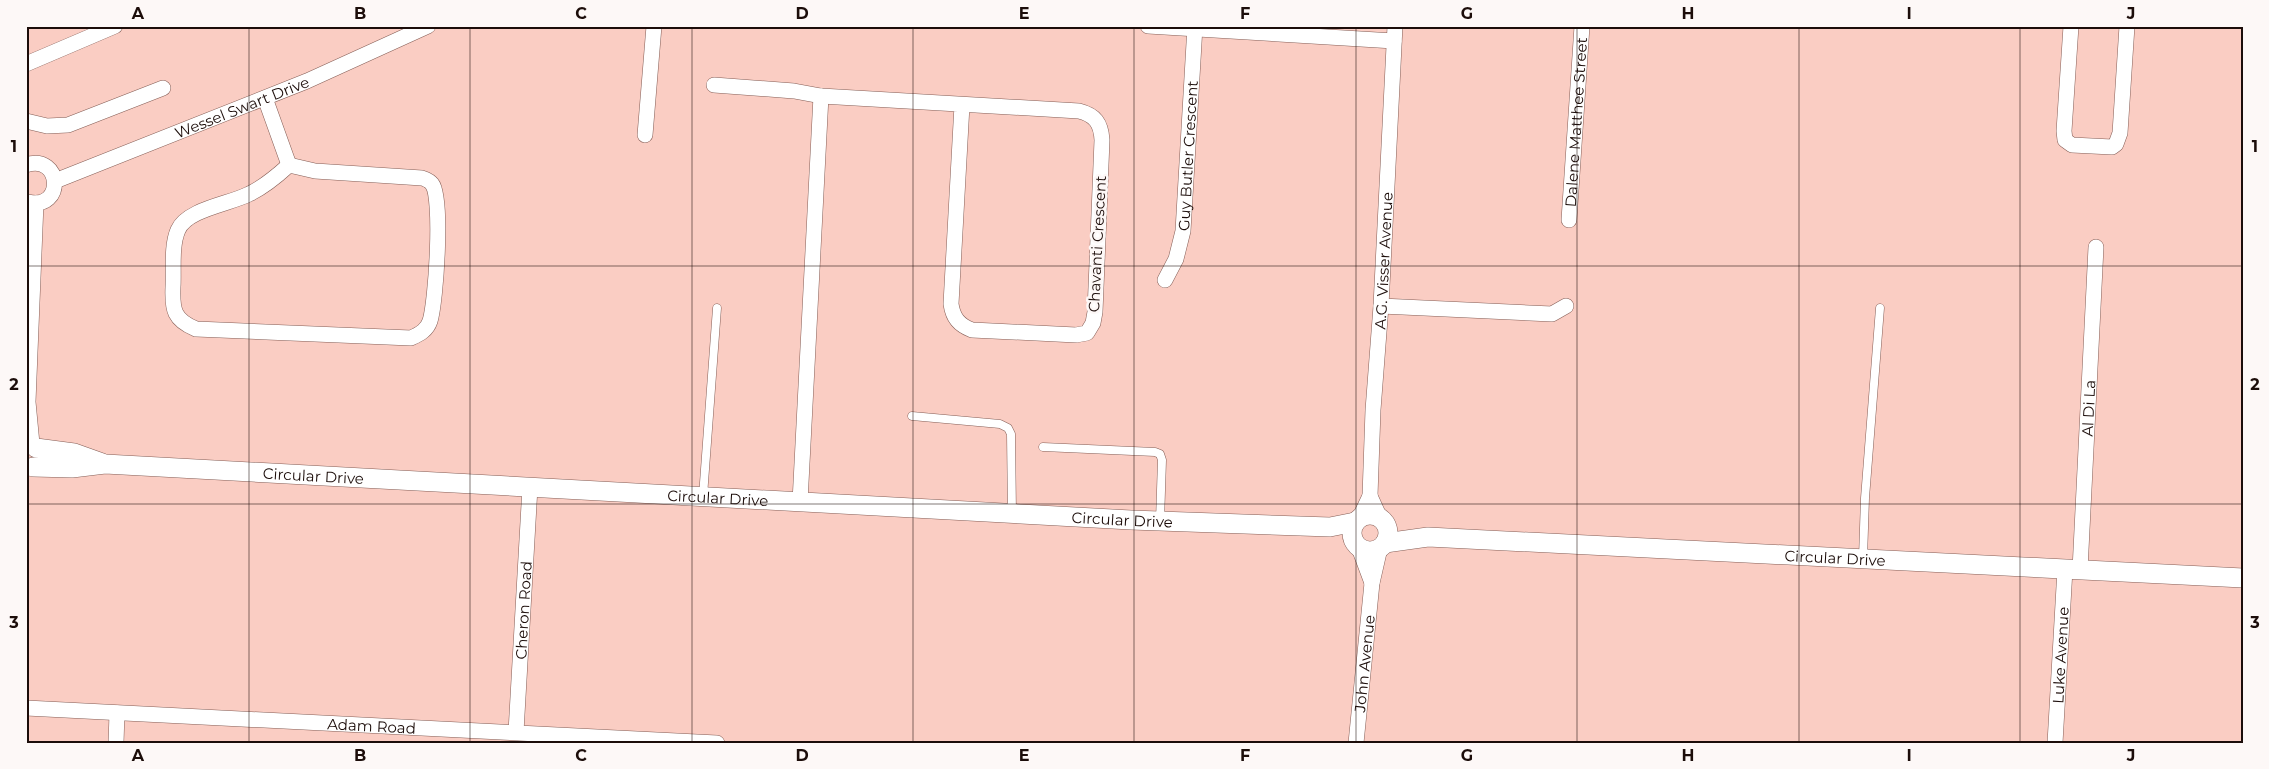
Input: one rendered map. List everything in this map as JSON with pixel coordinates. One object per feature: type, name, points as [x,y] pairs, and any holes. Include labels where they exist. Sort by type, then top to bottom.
[{"type":"street","points":[[26,64],[115,26]]},
{"type":"street","name":"Wessel Swart Drive","points":[[55,181],[307,81],[428,26]]},
{"type":"street","points":[[645,135],[654,26]]},
{"type":"street","points":[[1148,26],[1394,34]]},
{"type":"street","name":"Dalene Matthee Street","points":[[1569,220],[1582,26]]},
{"type":"street","points":[[2071,26],[2065,140],[2072,145],[2112,147],[2116,144],[2120,133],[2128,26]]},
{"type":"street","name":"Guy Butler Crescent","points":[[1165,280],[1176,259],[1183,231],[1195,27]]},
{"type":"street","name":"A.G. Visser Avenue","points":[[1358,519],[1370,496],[1394,34]]},
{"type":"street","name":"Chavanti Crescent","points":[[714,84],[794,91],[821,96],[1079,111],[1098,121],[1101,127],[1102,140],[1095,312],[1093,323],[1087,333],[1076,335],[972,330],[960,324],[953,315],[951,304],[962,105]]},
{"type":"street","points":[[26,121],[47,126],[68,125],[163,88]]},
{"type":"street","points":[[800,502],[821,96]]},
{"type":"street","points":[[264,98],[289,165]]},
{"type":"street","points":[[26,164],[39,163],[45,165],[55,181],[54,188],[48,198],[31,202],[27,404],[31,445],[38,458],[30,469]]},
{"type":"street","points":[[289,165],[315,171],[422,178],[432,183],[436,196],[437,260],[430,322],[423,333],[411,338],[196,329],[184,324],[175,314],[172,303],[175,239],[178,228],[184,222],[206,209],[248,195],[270,182],[289,165]]},
{"type":"street","name":"Al Di La","points":[[2072,570],[2096,247]]},
{"type":"street","points":[[1381,306],[1552,314],[1566,306]]},
{"type":"street","name":"Circular Drive","points":[[31,445],[74,452],[105,464]]},
{"type":"street","name":"Circular Drive","points":[[30,469],[72,468],[105,464],[1160,521],[1330,527],[1358,519]]},
{"type":"street","name":"Cheron Road","points":[[516,732],[530,488]]},
{"type":"street","name":"A.G. Visser Avenue","points":[[1370,496],[1382,520]]},
{"type":"street","points":[[1330,527],[1357,545],[1373,551],[1382,545],[1388,532],[1382,520],[1367,515],[1358,519],[1352,528],[1357,545]]},
{"type":"street","name":"Circular Drive","points":[[1382,520],[1428,537]]},
{"type":"street","name":"Circular Drive","points":[[1382,545],[1428,537],[2243,578]]},
{"type":"street","name":"John Avenue","points":[[1357,545],[1372,584]]},
{"type":"street","name":"John Avenue","points":[[1356,743],[1372,584],[1382,545]]},
{"type":"street","name":"Luke Avenue","points":[[2055,743],[2072,570]]},
{"type":"street","name":"Adam Road","points":[[26,708],[717,743]]},
{"type":"street","points":[[116,713],[116,743]]},
{"type":"lane","points":[[703,496],[718,308]]},
{"type":"lane","points":[[1863,560],[1865,498],[1880,308]]},
{"type":"lane","points":[[912,416],[1000,424],[1008,428],[1011,434],[1012,513]]},
{"type":"lane","points":[[1043,447],[1155,452],[1160,454],[1162,460],[1160,521]]}]
